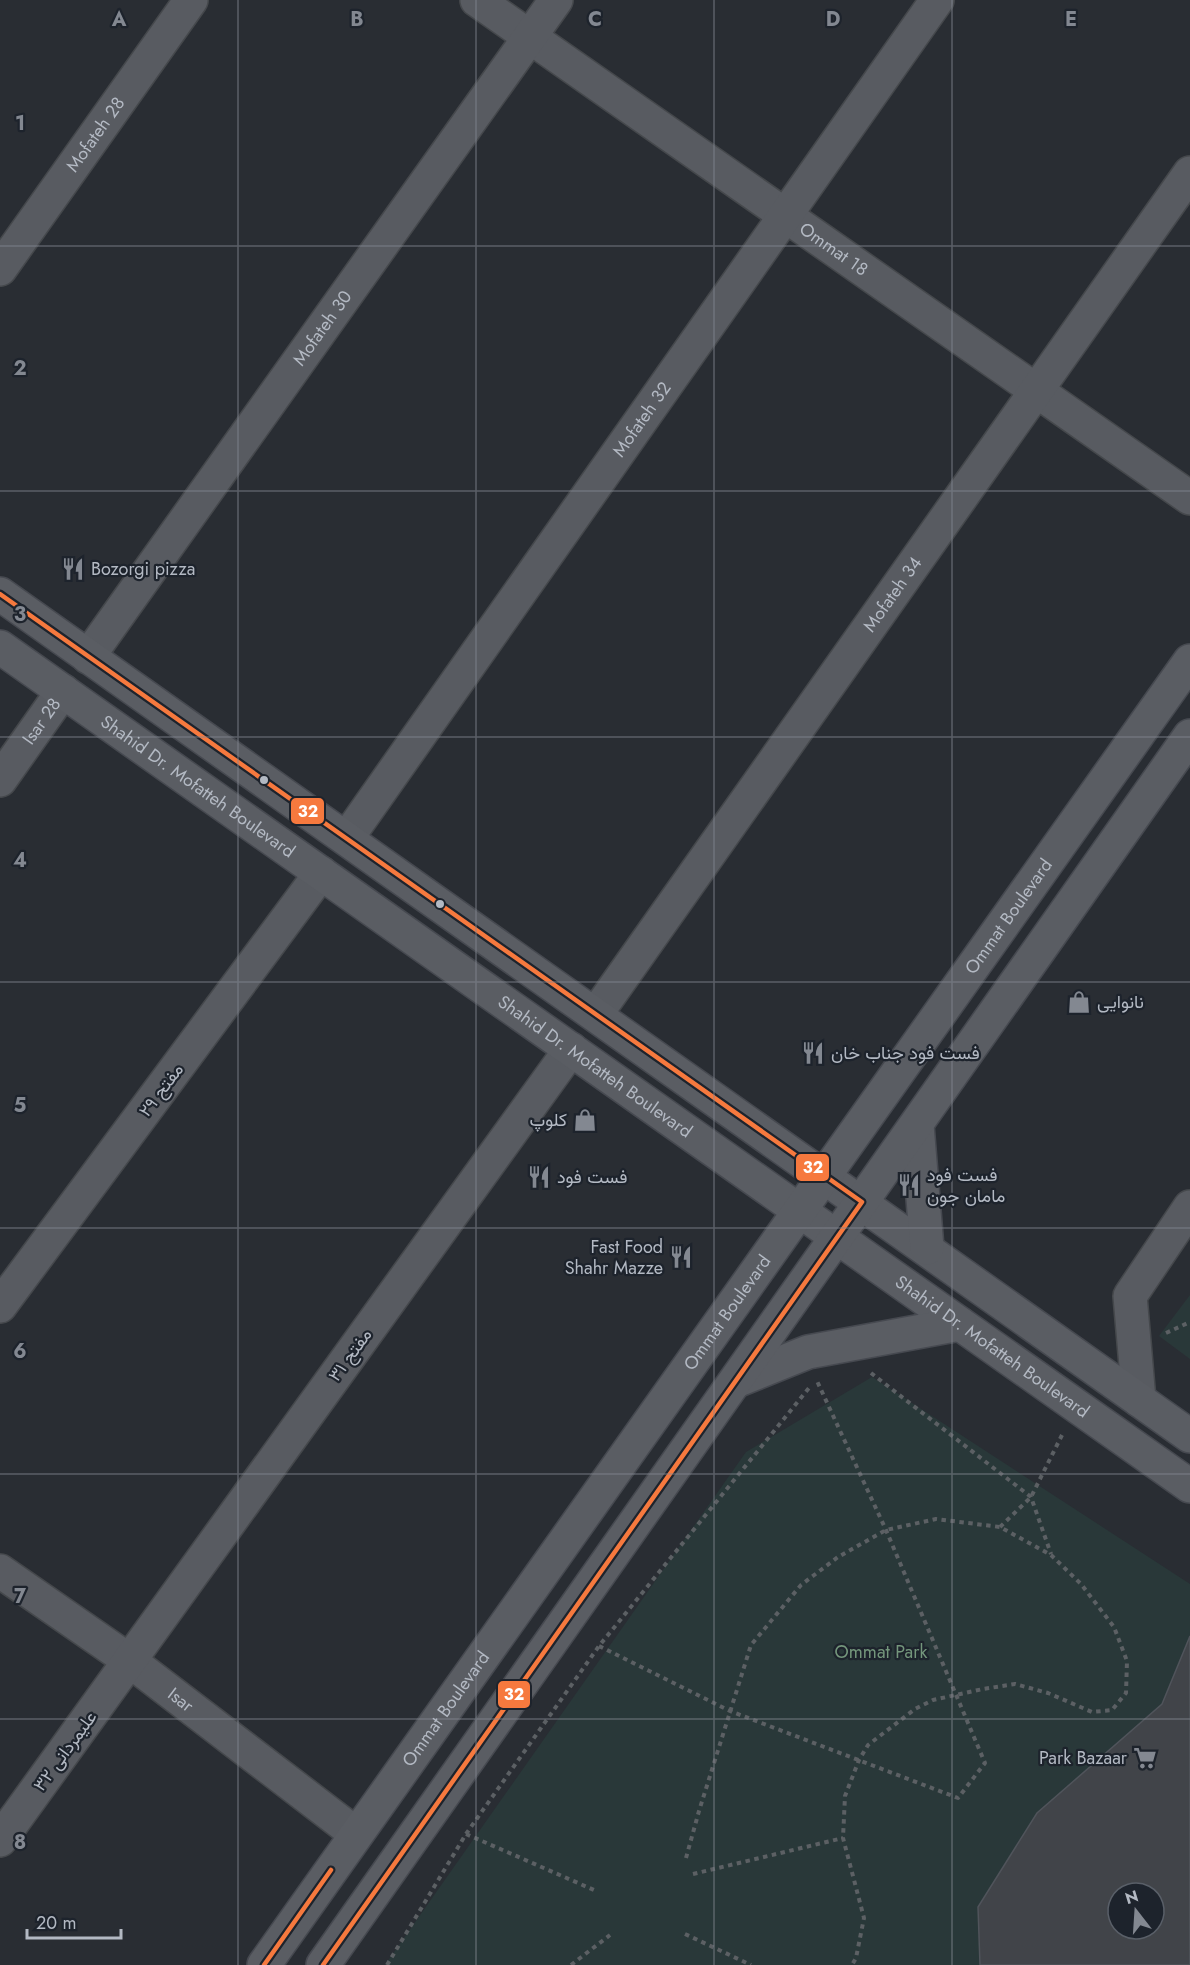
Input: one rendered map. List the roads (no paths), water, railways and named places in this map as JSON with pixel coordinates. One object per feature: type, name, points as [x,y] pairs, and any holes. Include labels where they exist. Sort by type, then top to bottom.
[{"type":"main road","points":[[0,594],[1190,1436]]},
{"type":"main road","name":"Shahid Dr. Mofatteh Boulevard","points":[[0,647],[1190,1486]]},
{"type":"main road","points":[[63,692],[88,657]]},
{"type":"main road","name":"Ommat Boulevard","points":[[264,1965],[1190,661]]},
{"type":"main road","points":[[323,1965],[1190,736]]},
{"type":"main road","points":[[917,1125],[927,1248]]},
{"type":"main road","points":[[736,1381],[808,1352],[960,1324]]},
{"type":"street","name":"Mofateh 28","points":[[0,269],[191,0]]},
{"type":"street","name":"Ommat 18","points":[[477,0],[1190,498]]},
{"type":"street","name":"Mofateh 30","points":[[88,657],[556,0]]},
{"type":"street","name":"Mofateh 32","points":[[346,838],[937,0]]},
{"type":"street","name":"Mofateh 34","points":[[596,1014],[1190,173]]},
{"type":"street","name":"Isar 28","points":[[0,780],[63,692]]},
{"type":"street","name":"مفتح ۲۹","points":[[0,1306],[321,873]]},
{"type":"street","name":"مفتح ۳۱","points":[[130,1661],[571,1049]]},
{"type":"street","points":[[1139,1400],[1130,1296],[1190,1207]]},
{"type":"street","name":"Isar","points":[[0,1571],[130,1661],[356,1834]]},
{"type":"street","name":"علیمردانی ۳۲","points":[[0,1840],[130,1661]]},
{"type":"place","name":"Bozorgi pizza","points":[[73,569]]},
{"type":"place","name":"نانوایی","points":[[1079,1002]]},
{"type":"place","name":"فست فود جناب خان","points":[[813,1053]]},
{"type":"place","name":"کلوپ","points":[[585,1120]]},
{"type":"place","name":"فست فود","points":[[539,1177]]},
{"type":"place","name":"فست فود مامان جون","points":[[909,1185]]},
{"type":"place","name":"Fast Food Shahr Mazze","points":[[681,1257]]},
{"type":"place","name":"Park Bazaar","points":[[1145,1758]]},
{"type":"park label","name":"Ommat Park","points":[[881,1652]]}]
